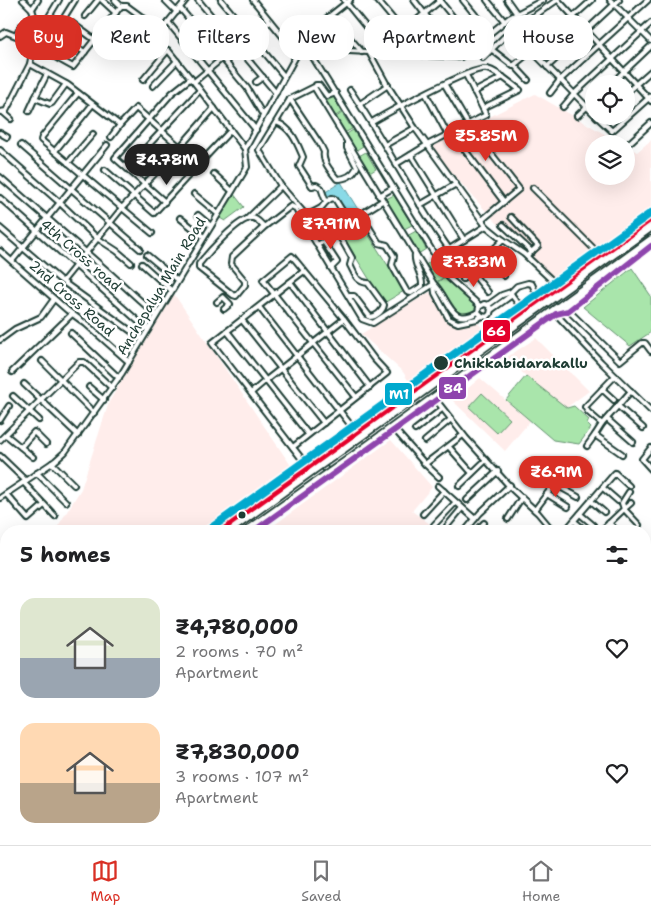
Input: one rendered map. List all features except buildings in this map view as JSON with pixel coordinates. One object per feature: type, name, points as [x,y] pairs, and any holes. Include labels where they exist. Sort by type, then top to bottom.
[{"type":"highway","points":[[238,525],[651,228]]},
{"type":"highway","points":[[254,525],[651,239]]},
{"type":"highway","points":[[556,314],[600,282],[617,263]]},
{"type":"street","points":[[23,0],[32,9],[33,15]]},
{"type":"street","points":[[32,9],[38,0]]},
{"type":"street","points":[[50,15],[59,0]]},
{"type":"street","points":[[67,15],[76,0]]},
{"type":"street","points":[[85,16],[98,0]]},
{"type":"street","points":[[102,0],[116,12]]},
{"type":"street","points":[[115,0],[121,6],[127,6],[140,15]]},
{"type":"street","points":[[165,0],[183,15]]},
{"type":"street","points":[[169,21],[186,0]]},
{"type":"street","points":[[198,0],[211,15]]},
{"type":"street","points":[[221,0],[234,15]]},
{"type":"street","points":[[253,0],[279,32]]},
{"type":"street","points":[[377,0],[389,15]]},
{"type":"street","points":[[414,0],[425,13]]},
{"type":"street","points":[[422,15],[440,0],[452,15]]},
{"type":"street","points":[[463,0],[475,15]]},
{"type":"street","points":[[487,0],[504,21]]},
{"type":"street","points":[[507,0],[517,14],[543,0]]},
{"type":"street","points":[[536,15],[558,0],[572,15]]},
{"type":"street","points":[[576,15],[592,0]]},
{"type":"street","points":[[610,0],[651,41]]},
{"type":"street","points":[[593,25],[619,0]]},
{"type":"street","points":[[550,93],[560,80],[648,0]]},
{"type":"street","points":[[332,15],[347,1],[364,23]]},
{"type":"street","points":[[114,15],[121,6]]},
{"type":"street","points":[[169,23],[256,130]]},
{"type":"street","points":[[563,107],[574,94],[651,23]]},
{"type":"street","points":[[0,36],[6,32],[15,36]]},
{"type":"street","points":[[494,46],[504,38]]},
{"type":"street","points":[[593,40],[650,99],[635,112]]},
{"type":"street","points":[[354,43],[362,52]]},
{"type":"street","points":[[82,56],[92,44]]},
{"type":"street","points":[[621,75],[651,46]]},
{"type":"street","points":[[143,80],[168,50],[245,148]]},
{"type":"street","points":[[354,51],[362,52]]},
{"type":"street","points":[[494,51],[514,65],[528,80]]},
{"type":"street","points":[[269,57],[284,76]]},
{"type":"street","points":[[1,111],[6,111],[31,60]]},
{"type":"street","points":[[60,60],[73,67],[79,60]]},
{"type":"street","points":[[165,202],[115,158],[172,93],[220,60]]},
{"type":"street","points":[[224,60],[247,88],[263,115]]},
{"type":"street","points":[[249,60],[276,93]]},
{"type":"street","name":"Anchepalya Main Road","points":[[0,498],[65,452],[119,378],[247,167],[245,148],[293,60]]},
{"type":"street","points":[[315,60],[449,278],[480,306]]},
{"type":"street","points":[[374,60],[414,128],[486,226],[527,256],[558,286]]},
{"type":"street","points":[[514,65],[520,60]]},
{"type":"street","points":[[543,60],[585,104]]},
{"type":"street","points":[[548,67],[556,60]]},
{"type":"street","points":[[153,86],[177,61]]},
{"type":"street","points":[[30,64],[66,84],[120,125]]},
{"type":"street","points":[[372,122],[402,105],[466,75],[484,69],[503,77],[520,90],[483,108]]},
{"type":"street","points":[[636,84],[651,71]]},
{"type":"street","points":[[29,111],[47,74]]},
{"type":"street","points":[[396,164],[427,145],[486,115],[466,75]]},
{"type":"street","points":[[256,82],[263,77]]},
{"type":"street","points":[[474,92],[503,77]]},
{"type":"street","points":[[35,98],[50,104],[66,84]]},
{"type":"street","points":[[316,85],[319,85],[328,96],[336,93]]},
{"type":"street","points":[[360,104],[388,85]]},
{"type":"street","points":[[445,85],[468,124],[519,189],[482,220]]},
{"type":"street","points":[[318,246],[349,228],[350,223],[335,199],[332,198],[321,208],[308,215],[305,214],[281,186],[259,150],[290,99],[314,87],[382,201],[434,284],[440,290],[453,314],[461,317],[472,315],[478,312],[480,306]]},
{"type":"street","points":[[127,168],[200,90]]},
{"type":"street","points":[[350,90],[372,122],[448,250],[488,292]]},
{"type":"street","points":[[78,93],[42,136],[41,140],[152,233]]},
{"type":"street","points":[[426,94],[450,134],[504,202]]},
{"type":"street","points":[[290,99],[320,144],[324,152],[325,163],[337,179],[344,179],[354,173],[357,167],[347,148],[347,141]]},
{"type":"street","points":[[55,151],[92,105]]},
{"type":"street","points":[[111,137],[136,108],[198,164]]},
{"type":"street","points":[[63,281],[122,208],[214,108]]},
{"type":"street","points":[[577,116],[585,108]]},
{"type":"street","points":[[1,111],[11,119]]},
{"type":"street","points":[[276,122],[284,125],[293,134],[303,157],[299,166],[312,186],[316,185],[321,188],[326,202]]},
{"type":"street","points":[[635,138],[651,123]]},
{"type":"street","points":[[606,125],[612,131],[619,125]]},
{"type":"street","points":[[385,145],[414,128]]},
{"type":"street","points":[[105,170],[154,213],[231,130]]},
{"type":"street","points":[[0,132],[7,138]]},
{"type":"street","points":[[68,163],[93,134]]},
{"type":"street","points":[[21,145],[140,249]]},
{"type":"street","points":[[12,261],[107,145]]},
{"type":"street","points":[[0,150],[97,238],[131,263]]},
{"type":"street","points":[[411,155],[464,240]]},
{"type":"street","points":[[214,174],[232,190]]},
{"type":"street","points":[[0,177],[112,274],[156,315]]},
{"type":"street","points":[[420,205],[456,184]]},
{"type":"street","points":[[281,186],[246,219],[229,231],[198,266],[228,291],[236,296],[245,283],[245,280],[231,264],[232,257],[290,206],[295,208],[362,319],[373,323],[434,284]]},
{"type":"street","points":[[379,196],[393,188]]},
{"type":"street","points":[[533,188],[601,256]]},
{"type":"street","points":[[194,194],[218,214]]},
{"type":"street","name":"4th Cross road","points":[[0,198],[148,330]]},
{"type":"street","points":[[382,201],[366,211],[364,220],[379,243],[387,245],[391,250],[394,256],[392,265],[407,292],[411,293],[422,286],[423,282],[414,259],[415,254]]},
{"type":"street","points":[[198,216],[211,226]]},
{"type":"street","points":[[511,217],[538,246],[527,256]]},
{"type":"street","points":[[180,218],[204,237]]},
{"type":"street","points":[[246,219],[258,220],[264,227]]},
{"type":"street","points":[[228,525],[651,219]]},
{"type":"street","points":[[503,225],[532,252]]},
{"type":"street","points":[[448,250],[486,226]]},
{"type":"street","points":[[0,228],[63,281],[142,339]]},
{"type":"street","points":[[337,234],[352,258],[350,265],[358,280],[363,283],[368,282],[384,305],[384,308],[373,317],[370,316],[354,296],[349,296]]},
{"type":"street","points":[[463,279],[504,240]]},
{"type":"street","points":[[324,242],[337,262],[331,268]]},
{"type":"street","points":[[262,525],[556,314],[569,310],[650,248]]},
{"type":"street","name":"2nd Cross Road","points":[[0,251],[129,362]]},
{"type":"street","points":[[147,255],[177,280]]},
{"type":"street","points":[[293,447],[387,373],[292,256],[263,280],[356,397]]},
{"type":"street","points":[[487,256],[504,276]]},
{"type":"street","points":[[142,264],[171,290]]},
{"type":"street","points":[[304,271],[212,343],[308,467]]},
{"type":"street","points":[[290,282],[370,387]]},
{"type":"street","points":[[434,284],[435,293],[450,319],[458,323],[477,320],[482,316],[489,316],[491,310],[511,294],[517,286],[531,283],[539,300]]},
{"type":"street","points":[[217,302],[228,291]]},
{"type":"street","points":[[480,306],[488,305],[502,295],[511,294]]},
{"type":"street","points":[[511,294],[524,311]]},
{"type":"street","points":[[224,296],[230,304],[224,309]]},
{"type":"street","points":[[0,340],[15,329],[40,317],[54,299]]},
{"type":"street","points":[[488,305],[491,310]]},
{"type":"street","points":[[259,307],[356,432]]},
{"type":"street","points":[[569,310],[620,361],[642,343],[645,343],[651,350]]},
{"type":"street","points":[[478,312],[482,316]]},
{"type":"street","points":[[12,372],[72,314]]},
{"type":"street","points":[[556,314],[651,411]]},
{"type":"street","points":[[251,393],[344,319]]},
{"type":"street","points":[[242,320],[324,423]]},
{"type":"street","points":[[227,331],[308,434]]},
{"type":"street","points":[[71,333],[119,378]]},
{"type":"street","points":[[42,361],[94,412]]},
{"type":"street","points":[[0,440],[82,361],[112,388]]},
{"type":"street","points":[[602,424],[585,407],[615,376]]},
{"type":"street","points":[[24,384],[78,435]]},
{"type":"street","points":[[89,388],[104,400]]},
{"type":"street","points":[[602,389],[614,400]]},
{"type":"street","points":[[587,446],[602,424],[631,391]]},
{"type":"street","points":[[13,396],[39,420]]},
{"type":"street","points":[[436,400],[463,435],[548,525]]},
{"type":"street","points":[[0,420],[10,406]]},
{"type":"street","points":[[618,406],[643,428]]},
{"type":"street","points":[[415,430],[442,409]]},
{"type":"street","points":[[607,419],[633,442]]},
{"type":"street","points":[[425,441],[450,420]]},
{"type":"street","points":[[395,430],[439,477]]},
{"type":"street","points":[[21,447],[34,432],[46,444]]},
{"type":"street","points":[[6,435],[32,457]]},
{"type":"street","points":[[426,464],[463,435]]},
{"type":"street","points":[[595,435],[622,454]]},
{"type":"street","points":[[449,446],[472,473]]},
{"type":"street","points":[[651,448],[642,459],[651,469]]},
{"type":"street","points":[[325,454],[338,471]]},
{"type":"street","points":[[0,456],[55,516]]},
{"type":"street","points":[[318,459],[331,476]]},
{"type":"street","points":[[459,486],[486,460]]},
{"type":"street","points":[[52,463],[74,485]]},
{"type":"street","points":[[467,500],[498,471]]},
{"type":"street","points":[[37,473],[66,502]]},
{"type":"street","points":[[571,525],[615,473],[629,486]]},
{"type":"street","points":[[535,510],[562,474]]},
{"type":"street","points":[[555,484],[578,497]]},
{"type":"street","points":[[470,525],[510,485]]},
{"type":"street","points":[[438,486],[474,519]]},
{"type":"street","points":[[603,488],[618,501]]},
{"type":"street","points":[[423,514],[444,490]]},
{"type":"street","points":[[629,492],[622,503],[624,509],[638,525]]},
{"type":"street","points":[[6,494],[28,520],[44,505]]},
{"type":"street","points":[[547,494],[568,507]]},
{"type":"street","points":[[508,519],[522,497]]},
{"type":"street","points":[[591,501],[604,512]]},
{"type":"street","points":[[435,525],[455,503]]},
{"type":"street","points":[[609,523],[631,504]]},
{"type":"street","points":[[448,525],[462,508]]},
{"type":"street","points":[[580,514],[593,525]]},
{"type":"street","points":[[574,521],[579,525]]},
{"type":"shaded area","points":[[535,94],[585,123],[585,125],[589,125],[606,135],[585,135],[585,185],[635,185],[635,151],[637,152],[651,140],[651,210],[557,283],[491,217],[429,147]]},
{"type":"shaded area","points":[[430,292],[447,320],[457,326],[477,322],[485,331],[411,385],[403,372],[361,334]]},
{"type":"shaded area","points":[[174,294],[294,470],[217,525],[59,525],[81,489],[109,402]]},
{"type":"shaded area","points":[[536,338],[589,391],[566,408],[506,358]]},
{"type":"shaded area","points":[[480,378],[530,421],[505,451],[453,401]]},
{"type":"shaded area","points":[[391,440],[432,487],[412,511],[429,525],[274,525]]},
{"type":"green space","points":[[334,97],[342,112],[334,117],[325,102]]},
{"type":"green space","points":[[342,113],[352,129],[344,133],[335,118]]},
{"type":"green space","points":[[353,130],[363,146],[355,151],[345,135]]},
{"type":"green space","points":[[366,152],[376,169],[368,174],[357,157]]},
{"type":"green space","points":[[233,193],[244,207],[225,221],[218,217]]},
{"type":"green space","points":[[394,195],[412,225],[402,230],[384,200]]},
{"type":"green space","points":[[361,223],[404,291],[384,303],[342,235]]},
{"type":"green space","points":[[416,231],[426,249],[418,254],[407,236]]},
{"type":"green space","points":[[433,260],[443,278],[434,283],[424,266]]},
{"type":"green space","points":[[632,268],[651,296],[651,332],[630,346],[583,307]]},
{"type":"green space","points":[[445,277],[479,306],[466,313],[457,311],[438,282]]},
{"type":"green space","points":[[526,376],[567,408],[574,406],[589,420],[587,424],[591,428],[579,444],[553,440],[506,400]]},
{"type":"green space","points":[[482,393],[510,419],[497,433],[469,407]]},
{"type":"water","points":[[341,182],[359,211],[349,217],[334,194],[327,198],[324,193]]},
{"type":"transit line","name":"M1","points":[[215,525],[651,213]]},
{"type":"transit line","name":"66","points":[[228,525],[651,219]]},
{"type":"transit line","name":"84","points":[[262,525],[556,314],[568,311],[651,246]]},
{"type":"place","name":"Chikkabidarakallu","points":[[441,363]]}]
